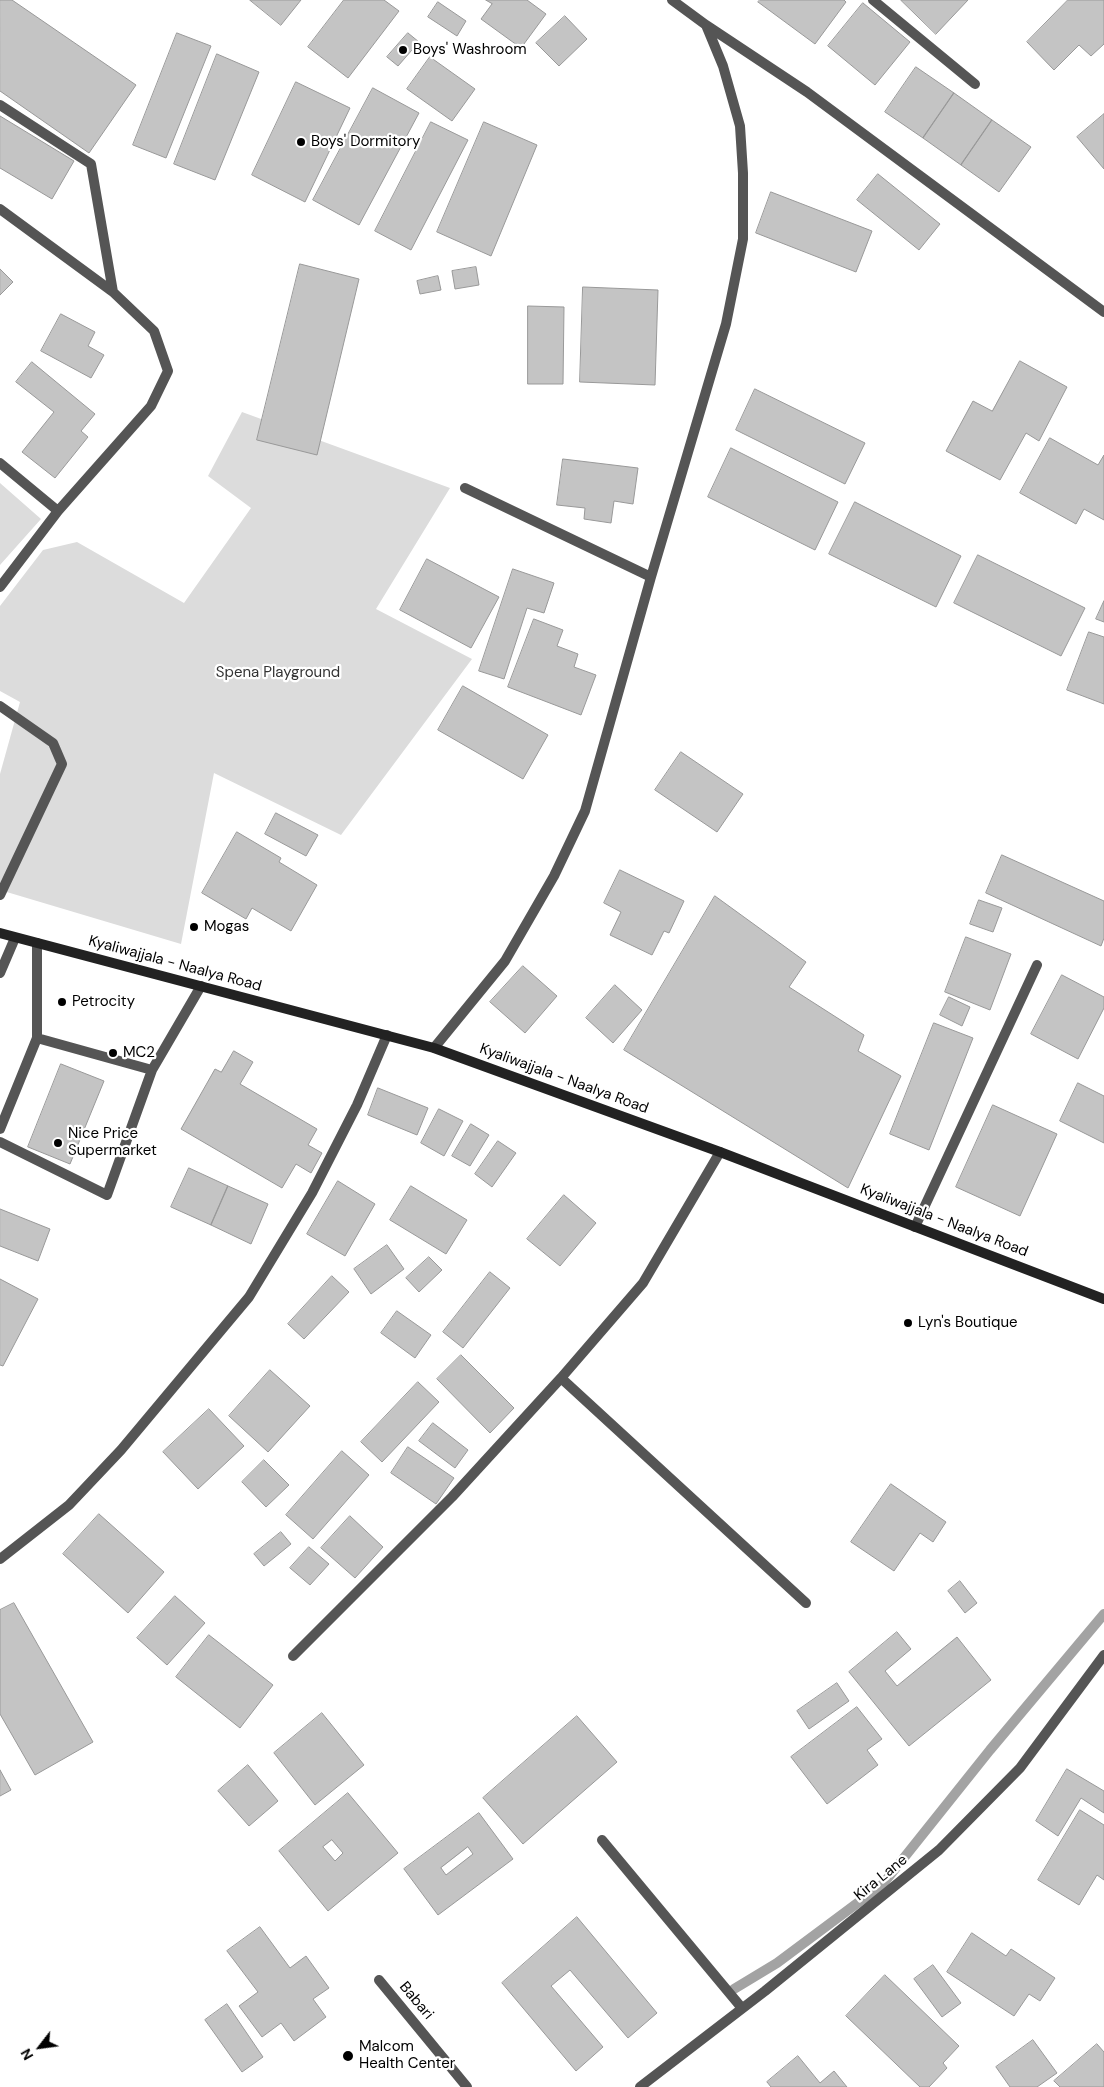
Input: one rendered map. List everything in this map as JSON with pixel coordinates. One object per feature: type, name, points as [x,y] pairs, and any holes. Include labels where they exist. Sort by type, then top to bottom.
[{"type":"main road","name":"Kyaliwajjala - Naalya Road","points":[[0,933],[434,1048],[720,1152],[1104,1299]]},
{"type":"street","points":[[672,0],[706,25],[808,92],[1104,312]]},
{"type":"street","points":[[873,0],[975,84]]},
{"type":"street","points":[[434,1048],[505,961],[554,876],[585,811],[651,577],[726,324],[743,239],[743,173],[740,126],[723,66],[706,25]]},
{"type":"street","points":[[0,105],[92,164],[113,292]]},
{"type":"street","points":[[0,209],[113,292],[154,331],[168,371],[151,406],[58,511],[0,587]]},
{"type":"street","points":[[0,463],[58,511]]},
{"type":"street","points":[[465,488],[651,577]]},
{"type":"street","points":[[0,706],[53,743],[62,764],[0,895]]},
{"type":"street","points":[[0,973],[15,938]]},
{"type":"street","points":[[0,1129],[37,1038],[37,943]]},
{"type":"street","points":[[915,1227],[1037,965]]},
{"type":"street","points":[[0,1142],[107,1195],[152,1070],[201,986]]},
{"type":"street","points":[[0,1560],[69,1505],[128,1442],[249,1297],[312,1193],[356,1105],[387,1034]]},
{"type":"street","points":[[37,1038],[152,1070]]},
{"type":"street","points":[[293,1656],[452,1497],[561,1378],[643,1283],[720,1152]]},
{"type":"street","points":[[561,1378],[806,1603]]},
{"type":"street","name":"Kira Lane","points":[[640,2087],[939,1850],[1020,1768],[1104,1655]]},
{"type":"street","points":[[602,1840],[741,2007]]},
{"type":"street","name":"Babari","points":[[379,1980],[467,2087]]},
{"type":"green space","name":"Spena Playground","points":[[242,412],[450,488],[376,609],[472,659],[341,835],[214,773],[181,944],[0,890],[0,774],[20,702],[0,691],[0,606],[43,550],[77,542],[184,603],[251,508],[208,476]]},
{"type":"green space","points":[[0,483],[41,519],[0,565]]},
{"type":"building","points":[[0,0],[12,0],[136,85],[89,153],[0,91]]},
{"type":"building","points":[[250,0],[301,0],[281,25]]},
{"type":"building","points":[[344,0],[384,0],[399,11],[348,78],[308,47]]},
{"type":"building","points":[[486,0],[527,0],[546,14],[521,48],[481,19],[492,4]]},
{"type":"building","points":[[760,0],[844,0],[846,2],[815,44],[758,2]]},
{"type":"building","points":[[901,0],[968,0],[936,34]]},
{"type":"building","points":[[1068,0],[1104,0],[1104,44],[1091,56],[1079,45],[1054,70],[1027,42]]},
{"type":"building","points":[[438,2],[466,21],[457,36],[428,17]]},
{"type":"building","points":[[863,3],[910,42],[875,85],[828,46]]},
{"type":"building","points":[[565,16],[587,39],[559,66],[536,43]]},
{"type":"building","points":[[177,33],[211,46],[166,158],[133,145]]},
{"type":"building","name":"Boys' Washroom","points":[[408,33],[419,42],[398,66],[387,57]]},
{"type":"building","points":[[217,54],[259,72],[215,180],[174,164]]},
{"type":"building","points":[[430,57],[475,89],[452,121],[407,89]]},
{"type":"building","points":[[916,67],[954,93],[923,138],[885,112]]},
{"type":"building","name":"Boys' Dormitory","points":[[296,82],[350,108],[305,202],[252,175]]},
{"type":"building","points":[[373,88],[419,113],[359,225],[313,200]]},
{"type":"building","points":[[954,93],[992,120],[961,165],[923,138]]},
{"type":"building","points":[[1104,114],[1104,169],[1077,137]]},
{"type":"building","points":[[0,116],[74,161],[52,199],[0,168]]},
{"type":"building","points":[[992,120],[1031,147],[999,192],[961,165]]},
{"type":"building","points":[[431,122],[468,140],[411,250],[375,231]]},
{"type":"building","points":[[484,122],[537,145],[491,256],[437,232]]},
{"type":"building","points":[[878,174],[940,224],[919,250],[857,200]]},
{"type":"building","points":[[771,192],[872,231],[856,272],[756,233]]},
{"type":"building","points":[[300,264],[359,279],[317,455],[257,440]]},
{"type":"building","points":[[476,267],[479,285],[455,289],[452,271]]},
{"type":"building","points":[[0,269],[13,282],[0,295]]},
{"type":"building","points":[[438,276],[441,290],[420,294],[417,281]]},
{"type":"building","points":[[583,287],[658,290],[655,385],[580,382]]},
{"type":"building","points":[[528,306],[564,307],[563,384],[528,384]]},
{"type":"building","points":[[61,314],[95,332],[88,346],[104,355],[91,378],[41,351]]},
{"type":"building","points":[[1020,361],[1067,387],[1039,441],[1026,433],[1000,480],[946,451],[973,401],[992,411]]},
{"type":"building","points":[[32,362],[95,414],[81,431],[88,437],[55,478],[22,452],[54,412],[16,382]]},
{"type":"building","points":[[755,389],[865,443],[845,484],[736,430]]},
{"type":"building","points":[[1050,438],[1098,465],[1104,455],[1104,520],[1084,509],[1076,524],[1020,493]]},
{"type":"building","points":[[731,448],[838,502],[815,550],[708,497]]},
{"type":"building","points":[[563,459],[638,468],[633,504],[614,501],[611,523],[584,519],[585,508],[557,505]]},
{"type":"building","points":[[855,502],[961,556],[936,607],[829,554]]},
{"type":"building","points":[[978,555],[1085,608],[1061,656],[954,603]]},
{"type":"building","points":[[427,559],[499,597],[471,648],[400,610]]},
{"type":"building","points":[[513,569],[554,583],[544,613],[527,608],[504,679],[479,671]]},
{"type":"building","points":[[1104,601],[1104,622],[1096,619]]},
{"type":"building","points":[[534,619],[563,630],[557,646],[578,654],[574,667],[596,675],[581,715],[508,687]]},
{"type":"building","points":[[1089,632],[1104,637],[1104,704],[1067,690]]},
{"type":"building","points":[[463,686],[548,735],[523,779],[438,730]]},
{"type":"building","points":[[681,752],[743,794],[717,832],[655,790]]},
{"type":"building","points":[[276,813],[318,835],[306,856],[265,834]]},
{"type":"building","points":[[237,832],[281,858],[279,862],[317,885],[291,931],[252,908],[246,919],[202,893]]},
{"type":"building","points":[[1002,855],[1104,901],[1104,938],[1101,946],[986,893]]},
{"type":"building","points":[[620,870],[684,901],[669,933],[664,931],[652,955],[610,935],[621,912],[604,903]]},
{"type":"building","points":[[715,896],[806,962],[789,987],[864,1035],[858,1051],[901,1076],[848,1188],[624,1050]]},
{"type":"building","points":[[979,900],[1002,908],[993,932],[970,924]]},
{"type":"building","points":[[966,937],[1011,954],[990,1010],[945,992]]},
{"type":"building","points":[[523,966],[557,996],[525,1033],[490,1002]]},
{"type":"building","points":[[1062,975],[1104,997],[1104,1008],[1078,1059],[1031,1034]]},
{"type":"building","points":[[615,985],[642,1010],[613,1043],[586,1018]]},
{"type":"building","points":[[949,997],[970,1007],[962,1026],[940,1015]]},
{"type":"building","points":[[934,1023],[973,1038],[929,1150],[890,1134]]},
{"type":"building","points":[[234,1051],[253,1062],[240,1084],[317,1129],[308,1145],[322,1153],[311,1173],[296,1164],[282,1188],[181,1129],[215,1069],[221,1072]]},
{"type":"building","points":[[61,1064],[104,1081],[70,1164],[28,1147]]},
{"type":"building","points":[[1078,1083],[1104,1096],[1104,1143],[1060,1121]]},
{"type":"building","points":[[378,1088],[428,1108],[417,1135],[368,1115]]},
{"type":"building","points":[[993,1105],[1057,1134],[1020,1216],[956,1187]]},
{"type":"building","points":[[439,1109],[463,1121],[444,1156],[421,1143]]},
{"type":"building","points":[[471,1124],[489,1135],[470,1166],[452,1156]]},
{"type":"building","points":[[498,1141],[516,1153],[492,1187],[475,1174]]},
{"type":"building","points":[[189,1168],[228,1186],[211,1225],[171,1207]]},
{"type":"building","points":[[338,1181],[375,1204],[345,1256],[307,1234]]},
{"type":"building","points":[[228,1186],[268,1204],[251,1244],[211,1225]]},
{"type":"building","points":[[411,1186],[467,1220],[446,1254],[390,1220]]},
{"type":"building","points":[[564,1195],[596,1223],[560,1266],[527,1239]]},
{"type":"building","points":[[0,1209],[50,1229],[38,1261],[0,1246]]},
{"type":"building","points":[[387,1245],[404,1269],[371,1294],[354,1269]]},
{"type":"building","points":[[429,1257],[442,1270],[419,1292],[406,1278]]},
{"type":"building","points":[[490,1272],[510,1288],[463,1348],[443,1332]]},
{"type":"building","points":[[332,1276],[349,1292],[304,1339],[288,1324]]},
{"type":"building","points":[[0,1279],[38,1299],[3,1366],[0,1365]]},
{"type":"building","points":[[397,1311],[431,1335],[415,1358],[381,1333]]},
{"type":"building","points":[[461,1355],[514,1408],[490,1433],[437,1379]]},
{"type":"building","points":[[270,1370],[310,1406],[268,1452],[229,1416]]},
{"type":"building","points":[[418,1382],[439,1402],[382,1462],[361,1442]]},
{"type":"building","points":[[209,1409],[244,1446],[198,1489],[163,1452]]},
{"type":"building","points":[[433,1423],[468,1450],[455,1468],[419,1441]]},
{"type":"building","points":[[408,1447],[454,1478],[436,1504],[391,1473]]},
{"type":"building","points":[[342,1451],[369,1475],[313,1539],[286,1515]]},
{"type":"building","points":[[264,1460],[289,1485],[266,1507],[242,1482]]},
{"type":"building","points":[[891,1484],[946,1522],[933,1542],[920,1533],[894,1571],[851,1542]]},
{"type":"building","points":[[99,1514],[164,1572],[128,1613],[63,1554]]},
{"type":"building","points":[[350,1516],[383,1547],[355,1578],[321,1548]]},
{"type":"building","points":[[281,1532],[291,1544],[264,1566],[254,1554]]},
{"type":"building","points":[[309,1547],[329,1564],[310,1585],[290,1568]]},
{"type":"building","points":[[960,1581],[977,1603],[965,1613],[948,1591]]},
{"type":"building","points":[[175,1596],[205,1623],[167,1665],[137,1638]]},
{"type":"building","points":[[14,1603],[93,1742],[35,1775],[0,1714],[0,1610]]},
{"type":"building","points":[[897,1632],[911,1649],[885,1671],[897,1686],[957,1637],[991,1680],[909,1746],[849,1672]]},
{"type":"building","points":[[209,1635],[273,1685],[240,1728],[176,1677]]},
{"type":"building","points":[[837,1683],[849,1701],[809,1729],[797,1711]]},
{"type":"building","points":[[857,1707],[882,1739],[867,1750],[878,1765],[827,1804],[791,1757]]},
{"type":"building","points":[[322,1713],[364,1765],[315,1805],[274,1753]]},
{"type":"building","points":[[577,1716],[617,1762],[523,1844],[483,1798]]},
{"type":"building","points":[[248,1765],[278,1801],[249,1826],[218,1791]]},
{"type":"building","points":[[1067,1769],[1104,1791],[1104,1813],[1081,1798],[1058,1836],[1036,1821]]},
{"type":"building","points":[[0,1770],[11,1790],[0,1796]]},
{"type":"building","points":[[348,1793],[398,1853],[328,1911],[279,1851]],"holes":[[[332,1840],[343,1853],[335,1861],[323,1847]]]},
{"type":"building","points":[[1080,1810],[1104,1825],[1104,1880],[1097,1875],[1079,1905],[1038,1880]]},
{"type":"building","points":[[479,1813],[513,1859],[438,1915],[404,1869]],"holes":[[[468,1847],[473,1854],[446,1875],[441,1868]]]},
{"type":"building","points":[[577,1917],[657,2013],[628,2038],[570,1970],[551,1986],[603,2047],[576,2071],[502,1983]]},
{"type":"building","points":[[260,1927],[290,1968],[306,1956],[329,1988],[313,1999],[326,2017],[294,2041],[281,2023],[262,2037],[239,2006],[258,1992],[227,1951]]},
{"type":"building","points":[[972,1933],[1006,1956],[1011,1949],[1055,1978],[1040,2001],[1029,1994],[1014,2016],[947,1972]]},
{"type":"building","points":[[933,1965],[961,2003],[942,2017],[914,1979]]},
{"type":"building","points":[[885,1975],[959,2046],[943,2063],[947,2068],[929,2087],[920,2087],[846,2016]]},
{"type":"building","points":[[227,2004],[263,2057],[242,2072],[205,2020]]},
{"type":"building","points":[[1033,2040],[1057,2073],[1037,2087],[1010,2087],[996,2067]]},
{"type":"building","points":[[1097,2044],[1104,2052],[1104,2087],[1060,2087],[1054,2081]]},
{"type":"building","points":[[798,2056],[820,2083],[834,2071],[847,2087],[771,2087],[767,2082]]},
{"type":"waterway","points":[[734,1989],[777,1963],[883,1884],[990,1750],[1104,1614]]},
{"type":"place","name":"Boys' Washroom","points":[[403,50]]},
{"type":"place","name":"Boys' Dormitory","points":[[301,142]]},
{"type":"place","name":"Mogas","points":[[194,927]]},
{"type":"place","name":"Petrocity","points":[[62,1002]]},
{"type":"place","name":"MC2","points":[[113,1053]]},
{"type":"place","name":"Nice Price Supermarket","points":[[58,1143]]},
{"type":"place","name":"Lyn's Boutique","points":[[908,1323]]},
{"type":"place","name":"Malcom Health Center","points":[[348,2056]]}]
